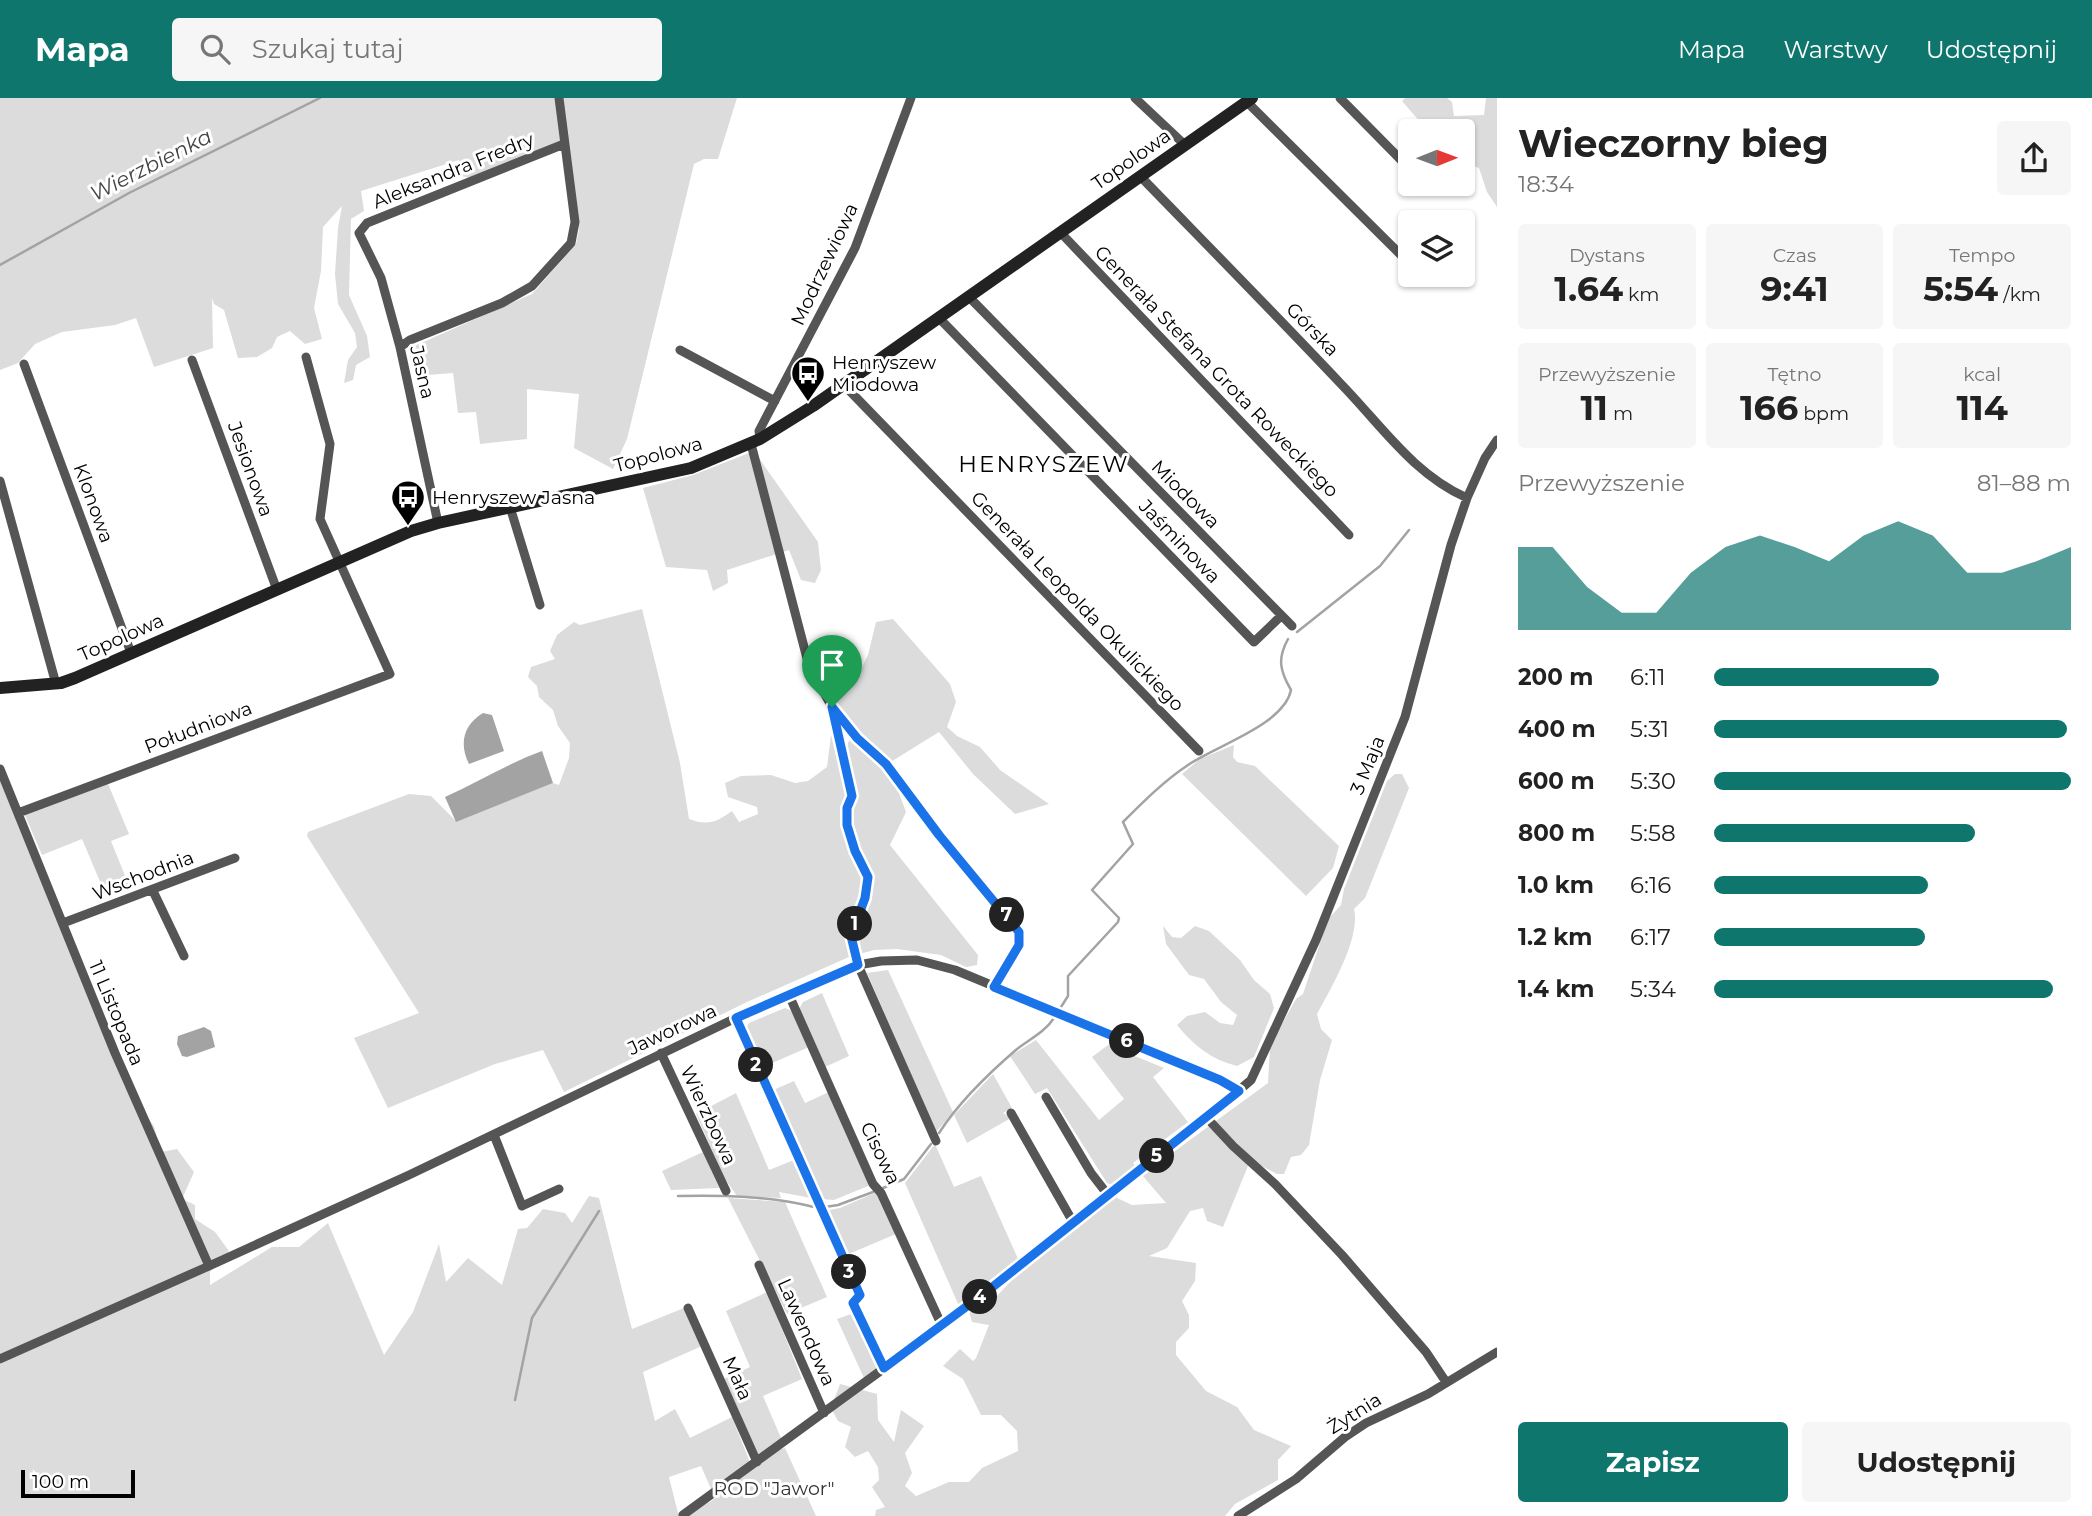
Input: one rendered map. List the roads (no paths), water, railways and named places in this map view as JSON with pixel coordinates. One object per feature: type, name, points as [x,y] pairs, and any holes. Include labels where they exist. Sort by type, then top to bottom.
[{"type":"street","points":[[400,347],[410,340],[502,303],[532,286],[574,237],[575,222],[559,98]]},
{"type":"street","name":"Modrzewiowa","points":[[756,442],[855,248],[911,98]]},
{"type":"street","points":[[1135,98],[1185,145]]},
{"type":"street","points":[[1340,98],[1398,157]]},
{"type":"street","points":[[1249,100],[1398,252]]},
{"type":"street","name":"Topolowa","points":[[0,688],[56,684],[411,531],[691,468],[756,442],[844,384],[1249,100]]},
{"type":"street","name":"Aleksandra Fredry","points":[[359,233],[367,223],[564,144]]},
{"type":"street","name":"Górska","points":[[1140,176],[1372,415],[1420,470],[1451,491],[1467,498]]},
{"type":"street","name":"Generała Stefana Grota Roweckiego","points":[[1060,232],[1349,535]]},
{"type":"street","name":"Jasna","points":[[359,233],[381,278],[400,347],[438,523]]},
{"type":"street","name":"Miodowa","points":[[968,296],[1292,626]]},
{"type":"street","name":"Jaśminowa","points":[[938,317],[1254,642],[1282,616]]},
{"type":"street","points":[[680,350],[775,401]]},
{"type":"street","points":[[306,357],[330,444],[320,519],[339,563]]},
{"type":"street","name":"Jesionowa","points":[[192,360],[277,590]]},
{"type":"street","name":"Klonowa","points":[[24,364],[131,653]]},
{"type":"street","name":"Generała Leopolda Okulickiego","points":[[844,384],[1199,751]]},
{"type":"street","name":"3 Maja","points":[[683,1515],[942,1326],[1207,1118],[1239,1091],[1255,1073],[1316,940],[1405,717],[1451,545],[1467,498],[1485,458],[1497,440]]},
{"type":"street","points":[[756,442],[809,667],[832,707],[857,738],[886,764],[939,835],[1019,932],[1019,945],[994,987]]},
{"type":"street","points":[[0,481],[56,684]]},
{"type":"street","points":[[510,508],[540,605]]},
{"type":"street","name":"Południowa","points":[[18,813],[390,674],[339,563]]},
{"type":"street","points":[[832,707],[852,796],[847,808],[847,825],[855,851],[868,877],[865,898],[851,936],[858,965],[936,1141]]},
{"type":"street","name":"11 Listopada","points":[[0,769],[120,1065],[209,1266]]},
{"type":"street","name":"Wschodnia","points":[[63,923],[235,858]]},
{"type":"street","points":[[153,891],[184,956]]},
{"type":"street","name":"Jaworowa","points":[[0,1359],[494,1135],[736,1018],[858,965],[917,960],[955,970],[1220,1080],[1239,1091]]},
{"type":"street","name":"Cisowa","points":[[789,995],[873,1184],[881,1193],[942,1326]]},
{"type":"street","points":[[736,1018],[860,1295],[853,1303],[884,1368]]},
{"type":"street","name":"Wierzbowa","points":[[661,1053],[726,1191]]},
{"type":"street","points":[[1045,1097],[1091,1173],[1108,1195]]},
{"type":"street","points":[[1011,1113],[1073,1222]]},
{"type":"street","points":[[1207,1118],[1275,1184],[1350,1264],[1426,1352],[1446,1382]]},
{"type":"street","points":[[494,1135],[522,1206],[559,1189]]},
{"type":"street","name":"Lawendowa","points":[[759,1265],[824,1413]]},
{"type":"street","name":"Mała","points":[[688,1308],[757,1462]]},
{"type":"street","name":"Żytnia","points":[[1238,1516],[1296,1479],[1345,1437],[1366,1423],[1428,1394],[1497,1352]]},
{"type":"waterway","name":"Wierzbienka","points":[[0,265],[129,193],[320,98]]},
{"type":"waterway","points":[[1297,632],[1380,566],[1409,530]]},
{"type":"waterway","points":[[1061,1007],[1068,996],[1068,976],[1118,922],[1119,918],[1092,890],[1133,844],[1123,822],[1179,771],[1247,734],[1276,714],[1286,702],[1291,690],[1281,665],[1282,653],[1288,639]]},
{"type":"waterway","points":[[939,1133],[985,1078],[1054,1018]]},
{"type":"waterway","points":[[883,1188],[904,1179],[931,1144]]},
{"type":"waterway","points":[[825,1207],[873,1192]]},
{"type":"waterway","points":[[678,1196],[746,1197],[814,1207]]},
{"type":"waterway","points":[[515,1400],[532,1318],[599,1211]]},
{"type":"place","name":"Henryszew Miodowa","points":[[808,403]]},
{"type":"place","name":"Henryszew Jasna","points":[[408,527]]},
{"type":"district","name":"HENRYSZEW","points":[[1044,464]]},
{"type":"park label","name":"ROD \"Jawor\"","points":[[774,1488]]}]
